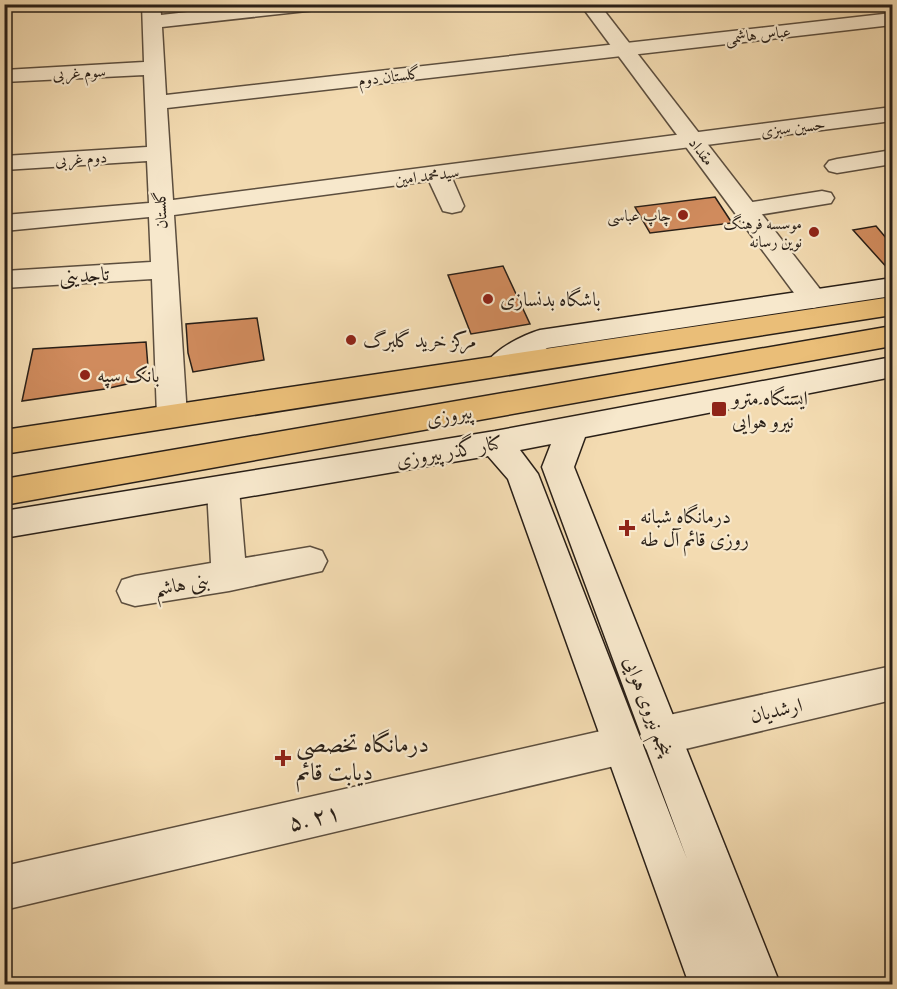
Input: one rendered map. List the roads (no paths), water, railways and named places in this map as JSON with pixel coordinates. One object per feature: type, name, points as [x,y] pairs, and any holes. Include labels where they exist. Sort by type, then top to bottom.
[{"type":"main road","name":"پیروزی","points":[[4,445],[59,433],[892,306]]},
{"type":"main road","name":"پیروزی","points":[[4,491],[892,336]]},
{"type":"main road","points":[[59,433],[46,449],[44,471],[62,482]]},
{"type":"main road","points":[[4,445],[15,455],[17,476],[4,491]]},
{"type":"street","points":[[151,13],[316,4]]},
{"type":"street","name":"مقداد","points":[[590,4],[813,299]]},
{"type":"street","name":"گلستان","points":[[151,13],[172,416]]},
{"type":"street","name":"عباس هاشمی","points":[[622,49],[892,19]]},
{"type":"street","name":"گلستان دوم","points":[[155,103],[622,49]]},
{"type":"street","name":"سوم غربی","points":[[4,76],[154,68]]},
{"type":"street","name":"حسین سبزی","points":[[693,140],[866,143],[892,114]]},
{"type":"street","name":"سیدمحمد امین","points":[[4,223],[160,209],[693,140]]},
{"type":"street","points":[[837,166],[866,143]]},
{"type":"street","name":"دوم غربی","points":[[4,163],[158,153]]},
{"type":"street","points":[[438,173],[452,206]]},
{"type":"street","points":[[746,210],[822,198]]},
{"type":"street","name":"تاجدینی","points":[[4,280],[163,270]]},
{"type":"street","points":[[500,365],[540,340],[892,287]]},
{"type":"street","name":"کنار گذر پیروزی","points":[[4,525],[495,443],[892,367]]},
{"type":"street","points":[[540,471],[573,427]]},
{"type":"street","name":"پنجم نیروی هوایی","points":[[495,443],[540,471],[642,740],[757,984]]},
{"type":"street","name":"بنی هاشم","points":[[223,489],[229,576]]},
{"type":"street","name":"بنی هاشم","points":[[135,591],[310,561]]},
{"type":"street","name":"ارشدیان","points":[[642,740],[892,683]]},
{"type":"street","name":"پنجم نیروی هوایی","points":[[642,740],[712,984]]},
{"type":"street","name":"۵. ۲۱","points":[[4,888],[642,740]]},
{"type":"place","name":"چاپ عباسی","points":[[683,215]]},
{"type":"place","name":"موسسه فرهنگ نوین رسانه","points":[[814,232]]},
{"type":"place","name":"باشگاه بدنسازی","points":[[488,299]]},
{"type":"place","name":"مرکز خرید گلبرگ","points":[[351,340]]},
{"type":"place","name":"بانک سپه","points":[[85,375]]},
{"type":"place","name":"ایستگاه مترو نیرو هوایی","points":[[719,409]]},
{"type":"place","name":"درمانگاه شبانه روزی قائم آل طه","points":[[627,528]]},
{"type":"place","name":"درمانگاه تخصصی دیابت قائم","points":[[283,758]]}]
